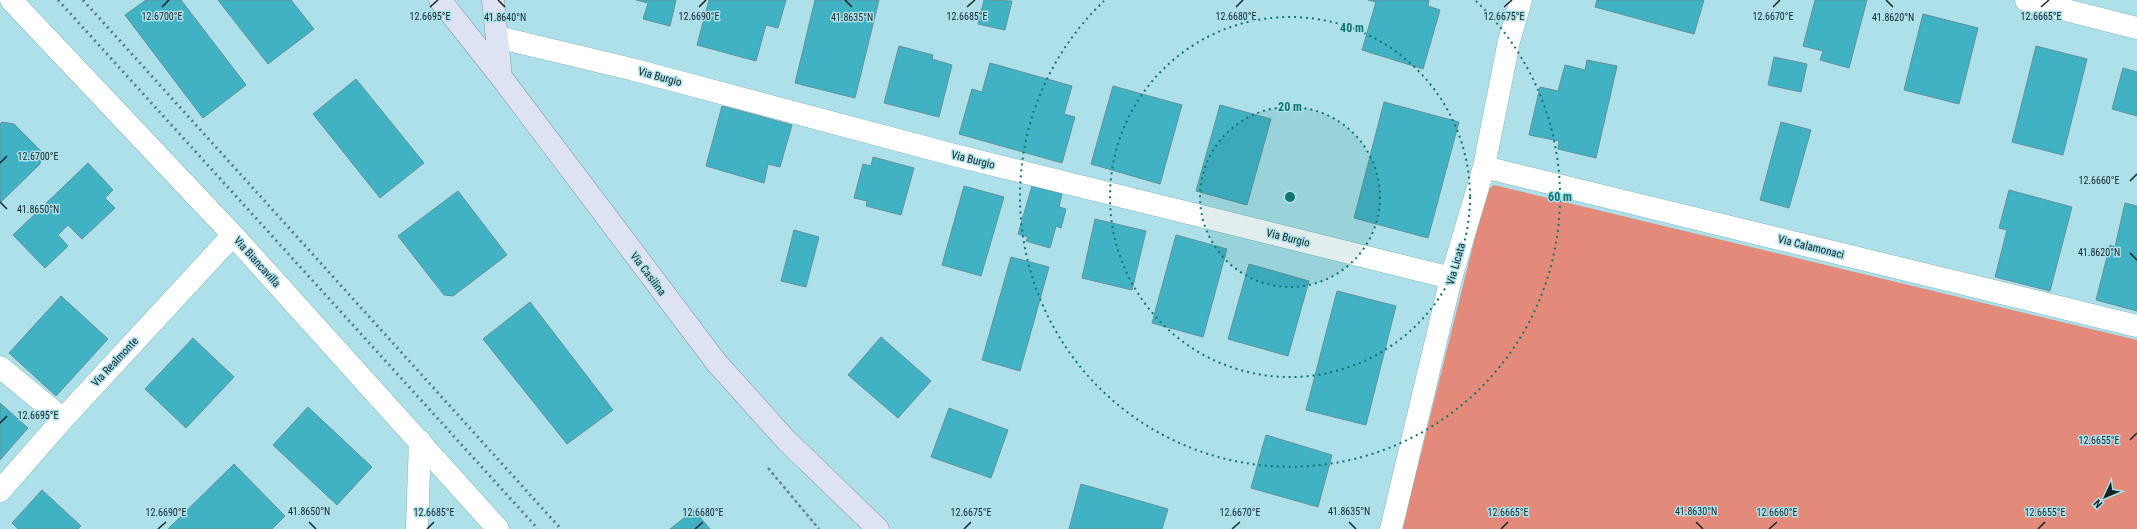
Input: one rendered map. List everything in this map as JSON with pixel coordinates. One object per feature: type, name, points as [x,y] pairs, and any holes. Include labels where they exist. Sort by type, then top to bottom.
[{"type":"main road","name":"Via Casilina","points":[[440,0],[501,77],[716,362],[786,440],[878,529]]},
{"type":"main road","points":[[493,0],[501,77]]},
{"type":"street","name":"Via Biancavilla","points":[[11,0],[233,235],[498,529]]},
{"type":"street","name":"Via Licata","points":[[1391,529],[1451,278],[1484,168],[1509,41],[1521,0]]},
{"type":"street","points":[[2026,0],[2137,28]]},
{"type":"street","name":"Via Burgio","points":[[497,37],[631,69],[954,155],[1451,278]]},
{"type":"street","name":"Via Calamonaci","points":[[1484,168],[2137,326]]},
{"type":"street","name":"Via Realmonte","points":[[0,491],[63,419],[233,235]]},
{"type":"street","points":[[0,367],[63,419]]},
{"type":"street","points":[[417,529],[420,441]]},
{"type":"path","points":[[768,468],[819,529]]},
{"type":"shaded area","points":[[1494,185],[2137,340],[2137,529],[1402,529],[1487,190]]},
{"type":"building","points":[[146,0],[181,0],[246,85],[203,118],[125,15]]},
{"type":"building","points":[[218,0],[291,0],[314,29],[268,64]]},
{"type":"building","points":[[636,0],[676,0],[670,26],[643,19],[648,3]]},
{"type":"building","points":[[709,0],[786,0],[778,28],[766,25],[756,61],[697,45]]},
{"type":"building","points":[[815,0],[879,0],[855,98],[795,83]]},
{"type":"building","points":[[984,0],[1012,1],[1005,30],[978,24]]},
{"type":"building","points":[[1368,0],[1429,0],[1428,6],[1440,10],[1423,69],[1362,50],[1376,2]]},
{"type":"building","points":[[1597,0],[1704,0],[1694,34],[1595,7]]},
{"type":"building","points":[[1815,0],[1867,0],[1849,68],[1820,60],[1823,51],[1803,46]]},
{"type":"building","points":[[1923,14],[1978,28],[1959,104],[1904,90]]},
{"type":"building","points":[[899,46],[933,55],[932,59],[952,65],[939,117],[884,103]]},
{"type":"building","points":[[2036,46],[2087,59],[2063,155],[2012,142]]},
{"type":"building","points":[[1774,57],[1807,64],[1801,92],[1768,85]]},
{"type":"building","points":[[1587,60],[1617,66],[1596,158],[1558,149],[1559,141],[1529,135],[1540,87],[1558,91],[1565,65],[1585,70]]},
{"type":"building","points":[[990,63],[1072,86],[1064,114],[1075,117],[1062,163],[959,134],[972,89],[982,92]]},
{"type":"building","points":[[2123,68],[2137,72],[2137,116],[2112,109]]},
{"type":"building","points":[[356,79],[424,163],[380,198],[313,114]]},
{"type":"building","points":[[1113,86],[1182,105],[1160,184],[1091,164]]},
{"type":"building","points":[[1384,102],[1459,122],[1428,238],[1354,218]]},
{"type":"building","points":[[1220,105],[1271,119],[1247,205],[1196,191]]},
{"type":"building","points":[[722,106],[792,125],[780,167],[768,164],[764,183],[706,166]]},
{"type":"building","points":[[2,122],[14,124],[42,152],[40,164],[0,203],[0,124]]},
{"type":"building","points":[[1781,122],[1811,130],[1789,208],[1760,200]]},
{"type":"building","points":[[873,157],[914,168],[901,215],[866,206],[867,201],[854,198],[863,164],[871,166]]},
{"type":"building","points":[[88,163],[113,190],[105,198],[115,208],[82,239],[68,225],[58,235],[68,246],[45,268],[13,235]]},
{"type":"building","points":[[964,186],[1004,197],[981,276],[942,265]]},
{"type":"building","points":[[1032,186],[1062,194],[1059,207],[1066,209],[1061,228],[1056,226],[1050,248],[1026,241],[1028,237],[1018,234]]},
{"type":"building","points":[[2009,190],[2072,207],[2050,291],[1995,277],[2007,230],[1999,228]]},
{"type":"building","points":[[458,191],[507,255],[453,296],[444,295],[398,236]]},
{"type":"building","points":[[2125,203],[2137,206],[2137,311],[2096,300],[2110,245],[2115,247]]},
{"type":"building","points":[[1095,219],[1146,231],[1132,290],[1082,278]]},
{"type":"building","points":[[794,230],[819,237],[806,287],[781,281]]},
{"type":"building","points":[[1176,235],[1227,249],[1203,337],[1152,323]]},
{"type":"building","points":[[1011,257],[1049,267],[1020,371],[982,360]]},
{"type":"building","points":[[1249,264],[1309,281],[1288,356],[1228,339]]},
{"type":"building","points":[[1337,291],[1396,306],[1366,425],[1306,410]]},
{"type":"building","points":[[61,296],[108,339],[56,396],[9,353]]},
{"type":"building","points":[[530,302],[613,410],[567,444],[483,339]]},
{"type":"building","points":[[881,337],[931,381],[898,418],[848,375]]},
{"type":"building","points":[[193,338],[234,377],[186,428],[145,389]]},
{"type":"building","points":[[0,403],[28,428],[0,460]]},
{"type":"building","points":[[308,407],[372,467],[337,505],[273,445]]},
{"type":"building","points":[[949,408],[1008,430],[991,478],[931,457]]},
{"type":"building","points":[[1266,435],[1332,455],[1318,507],[1251,488]]},
{"type":"building","points":[[234,464],[285,516],[272,529],[168,529]]},
{"type":"building","points":[[1081,484],[1168,509],[1162,529],[1069,529]]},
{"type":"building","points":[[42,490],[81,526],[78,529],[18,529],[12,523]]},
{"type":"building","points":[[694,510],[710,529],[670,529]]},
{"type":"railway","points":[[58,0],[538,529]]},
{"type":"railway","points":[[83,0],[561,529]]}]
